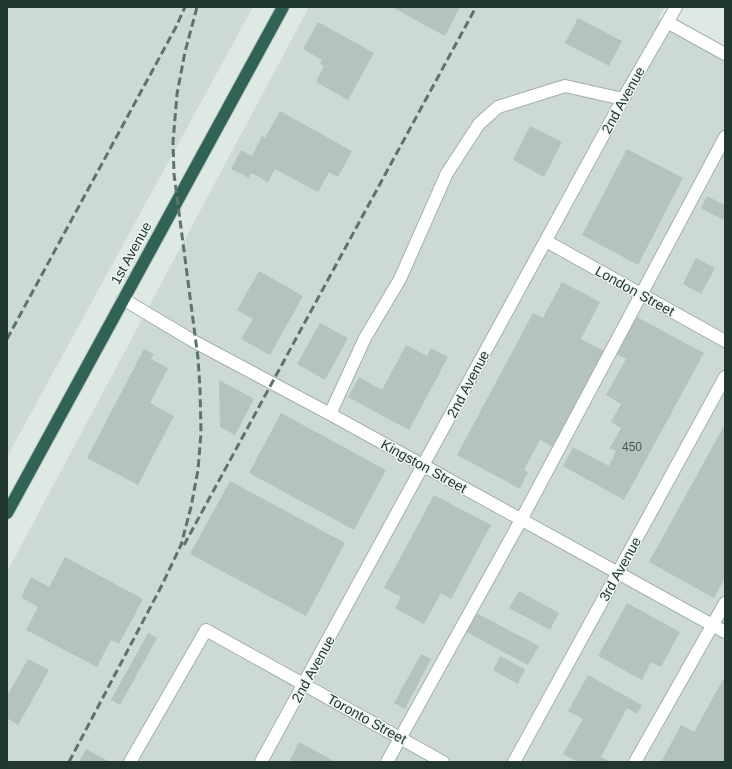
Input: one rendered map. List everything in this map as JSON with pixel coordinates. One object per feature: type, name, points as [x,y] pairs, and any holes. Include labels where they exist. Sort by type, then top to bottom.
[{"type":"highway","name":"1st Avenue","points":[[7,513],[283,7]]},
{"type":"street","name":"2nd Avenue","points":[[262,762],[623,99],[676,7]]},
{"type":"street","points":[[667,22],[725,54]]},
{"type":"street","points":[[330,414],[365,338],[400,279],[447,173],[479,124],[498,108],[565,86],[623,99]]},
{"type":"street","points":[[387,762],[521,520],[725,138]]},
{"type":"street","name":"London Street","points":[[546,241],[725,341]]},
{"type":"street","name":"Kingston Street","points":[[123,299],[195,342],[330,414],[725,632]]},
{"type":"street","name":"3rd Avenue","points":[[514,762],[725,377]]},
{"type":"street","points":[[635,762],[725,603]]},
{"type":"street","name":"Toronto Street","points":[[130,762],[206,630],[443,762]]},
{"type":"shaded area","points":[[7,7],[253,7],[7,457]]},
{"type":"shaded area","points":[[309,7],[665,7],[658,18],[725,54],[725,762],[7,762],[7,572]]},
{"type":"building","points":[[392,7],[460,7],[445,36]]},
{"type":"building","points":[[578,18],[622,41],[609,66],[565,43]]},
{"type":"building","points":[[318,22],[374,53],[348,100],[316,82],[324,66],[320,64],[322,60],[303,49]]},
{"type":"building","points":[[280,111],[352,151],[338,177],[329,172],[318,192],[275,169],[268,182],[251,173],[249,178],[231,169],[241,150],[252,156],[262,136],[265,138]]},
{"type":"building","points":[[530,126],[562,142],[544,177],[513,160]]},
{"type":"building","points":[[627,149],[683,178],[638,265],[582,235]]},
{"type":"building","points":[[707,196],[725,205],[725,216],[723,220],[701,208]]},
{"type":"building","points":[[696,258],[715,268],[701,294],[683,284]]},
{"type":"building","points":[[259,271],[303,296],[270,355],[241,339],[253,319],[237,310]]},
{"type":"building","points":[[562,282],[600,302],[581,339],[604,351],[553,447],[540,440],[524,470],[528,472],[520,489],[457,455],[533,313],[543,318]]},
{"type":"building","points":[[635,316],[704,353],[624,500],[563,466],[573,447],[609,466],[616,451],[610,448],[621,428],[611,422],[621,404],[606,395],[626,359],[615,353]]},
{"type":"building","points":[[320,323],[348,338],[325,380],[297,364]]},
{"type":"building","points":[[406,345],[427,356],[431,348],[448,357],[409,430],[348,397],[359,377],[382,390]]},
{"type":"building","points":[[144,349],[154,354],[151,359],[168,368],[150,403],[174,416],[138,485],[87,458]]},
{"type":"building","points":[[219,380],[254,399],[235,435],[220,427]]},
{"type":"building","points":[[281,413],[386,470],[354,530],[249,473]]},
{"type":"building","points":[[725,424],[725,578],[714,598],[649,562]]},
{"type":"building","points":[[230,481],[345,543],[306,616],[190,554]]},
{"type":"building","points":[[434,495],[491,525],[451,599],[441,593],[424,624],[395,608],[401,597],[384,588]]},
{"type":"building","points":[[65,557],[143,599],[119,644],[111,640],[97,667],[26,630],[38,607],[21,597],[31,577],[49,587]]},
{"type":"building","points":[[519,591],[559,613],[550,630],[509,608]]},
{"type":"building","points":[[627,603],[680,632],[661,667],[651,662],[642,680],[598,656]]},
{"type":"building","points":[[476,613],[539,646],[528,665],[466,632]]},
{"type":"building","points":[[148,633],[157,638],[120,705],[111,700]]},
{"type":"building","points":[[421,654],[431,659],[405,709],[394,703]]},
{"type":"building","points":[[500,656],[525,669],[518,684],[493,670]]},
{"type":"building","points":[[28,659],[49,670],[18,725],[7,718],[7,696]]},
{"type":"building","points":[[588,675],[642,705],[637,714],[627,708],[601,757],[611,762],[578,762],[563,754],[583,719],[568,711]]},
{"type":"building","points":[[725,676],[725,762],[661,762],[681,725],[694,732]]},
{"type":"building","points":[[299,742],[336,762],[289,762]]},
{"type":"building","points":[[86,749],[110,762],[79,762]]},
{"type":"railway","points":[[7,339],[176,27],[185,7]]},
{"type":"railway","points":[[69,762],[161,587],[181,545],[191,507],[198,470],[201,433],[198,358],[174,174],[173,142],[177,94],[185,52],[197,7]]},
{"type":"railway","points":[[184,545],[476,7]]}]
